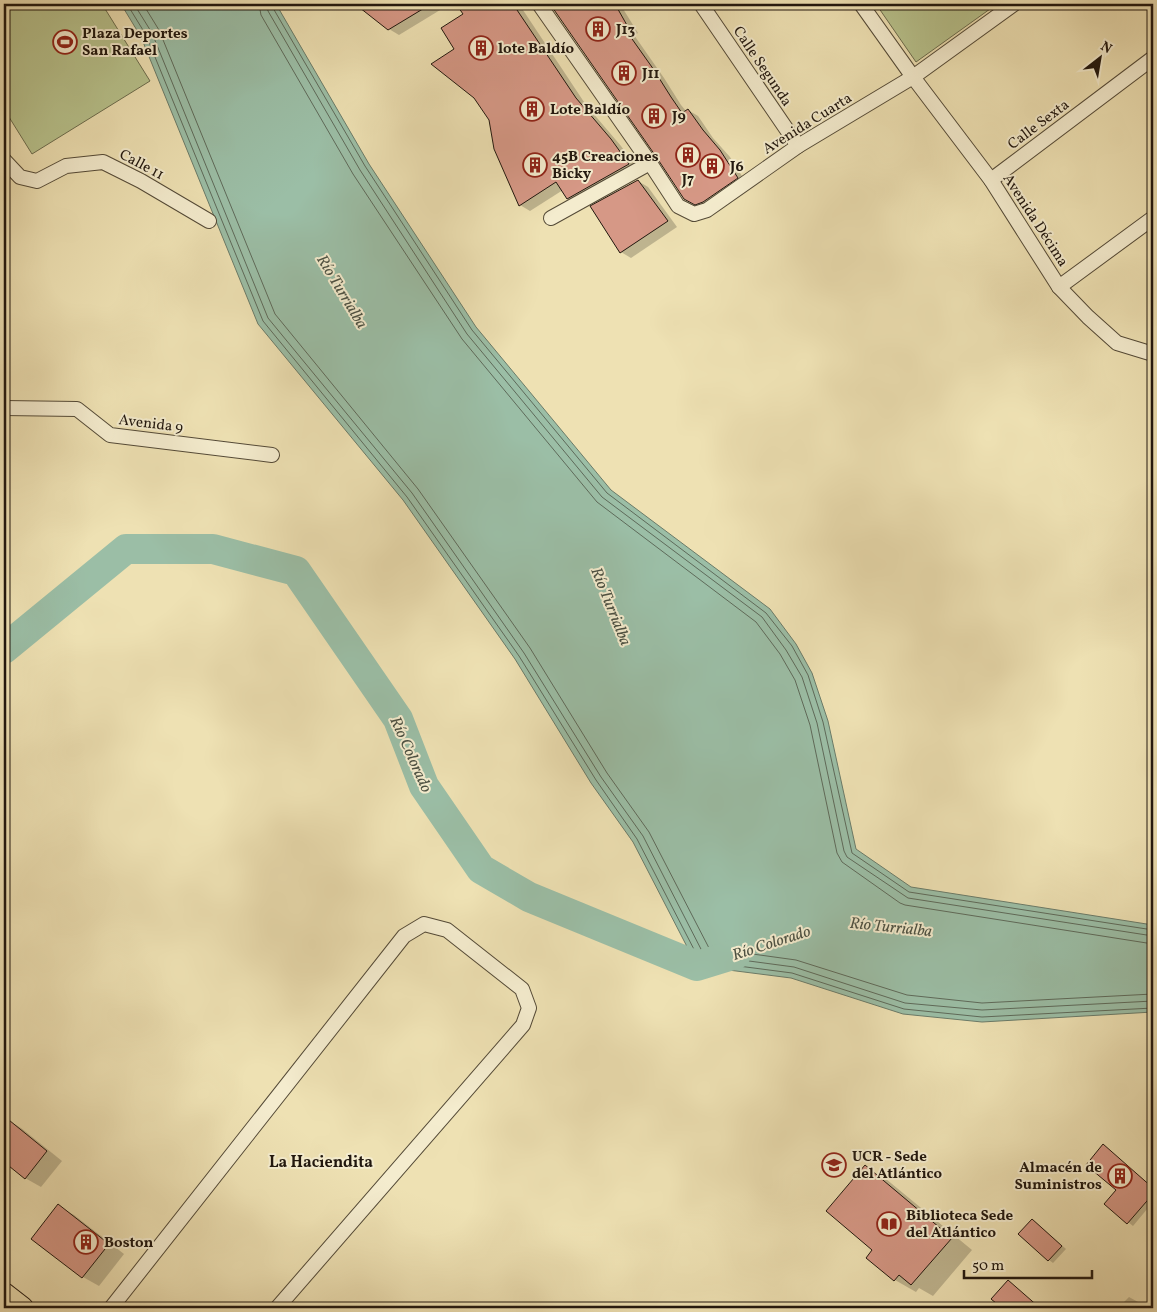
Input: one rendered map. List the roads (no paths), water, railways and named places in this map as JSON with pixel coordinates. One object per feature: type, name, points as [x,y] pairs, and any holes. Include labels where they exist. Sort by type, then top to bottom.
[{"type":"main road","points":[[4,1294],[22,1308]]},
{"type":"street","points":[[539,4],[650,163],[550,218]]},
{"type":"street","name":"Calle Segunda","points":[[700,4],[798,146]]},
{"type":"street","name":"Avenida Décima","points":[[861,4],[913,77],[991,180],[1059,287],[1117,343],[1153,354]]},
{"type":"street","name":"Avenida Cuarta","points":[[650,163],[678,206],[694,214],[707,210],[798,146],[913,77],[1014,4]]},
{"type":"street","name":"Calle Sexta","points":[[991,180],[1153,58]]},
{"type":"street","name":"Calle 11","points":[[4,160],[20,177],[37,181],[66,166],[103,162],[141,181],[210,221]]},
{"type":"street","points":[[1059,287],[1153,218]]},
{"type":"street","name":"Avenida 9","points":[[4,408],[77,408],[110,435],[272,455]]},
{"type":"street","points":[[111,1308],[404,936],[424,924],[447,930],[522,989],[529,1008],[523,1026],[277,1308]]},
{"type":"water","name":"Río Turrialba","points":[[121,4],[276,4],[369,164],[476,327],[611,490],[770,609],[796,644],[812,673],[828,721],[856,849],[911,887],[1153,925],[1153,1012],[982,1022],[903,1014],[791,978],[697,966],[633,842],[591,783],[515,659],[403,500],[258,324],[141,37]]},
{"type":"waterway","name":"Río Colorado","points":[[4,649],[126,549],[213,549],[296,571],[398,719],[424,786],[481,869],[529,897],[697,966],[736,954]]},
{"type":"place","name":"J13","points":[[598,29]]},
{"type":"place","name":"Plaza Deportes San Rafael","points":[[65,42]]},
{"type":"place","name":"lote Baldío","points":[[481,48]]},
{"type":"place","name":"J11","points":[[624,73]]},
{"type":"place","name":"Lote Baldío","points":[[532,109]]},
{"type":"place","name":"J9","points":[[654,116]]},
{"type":"place","name":"J7","points":[[688,155]]},
{"type":"place","name":"45B Creaciones Bicky","points":[[535,165]]},
{"type":"place","name":"J6","points":[[712,166]]},
{"type":"place","name":"UCR - Sede del Atlántico","points":[[834,1165]]},
{"type":"place","name":"Almacén de Suministros","points":[[1120,1176]]},
{"type":"place","name":"Biblioteca Sede del Atlántico","points":[[889,1224]]},
{"type":"place","name":"Boston","points":[[86,1242]]},
{"type":"district","name":"La Haciendita","points":[[321,1161]]}]
